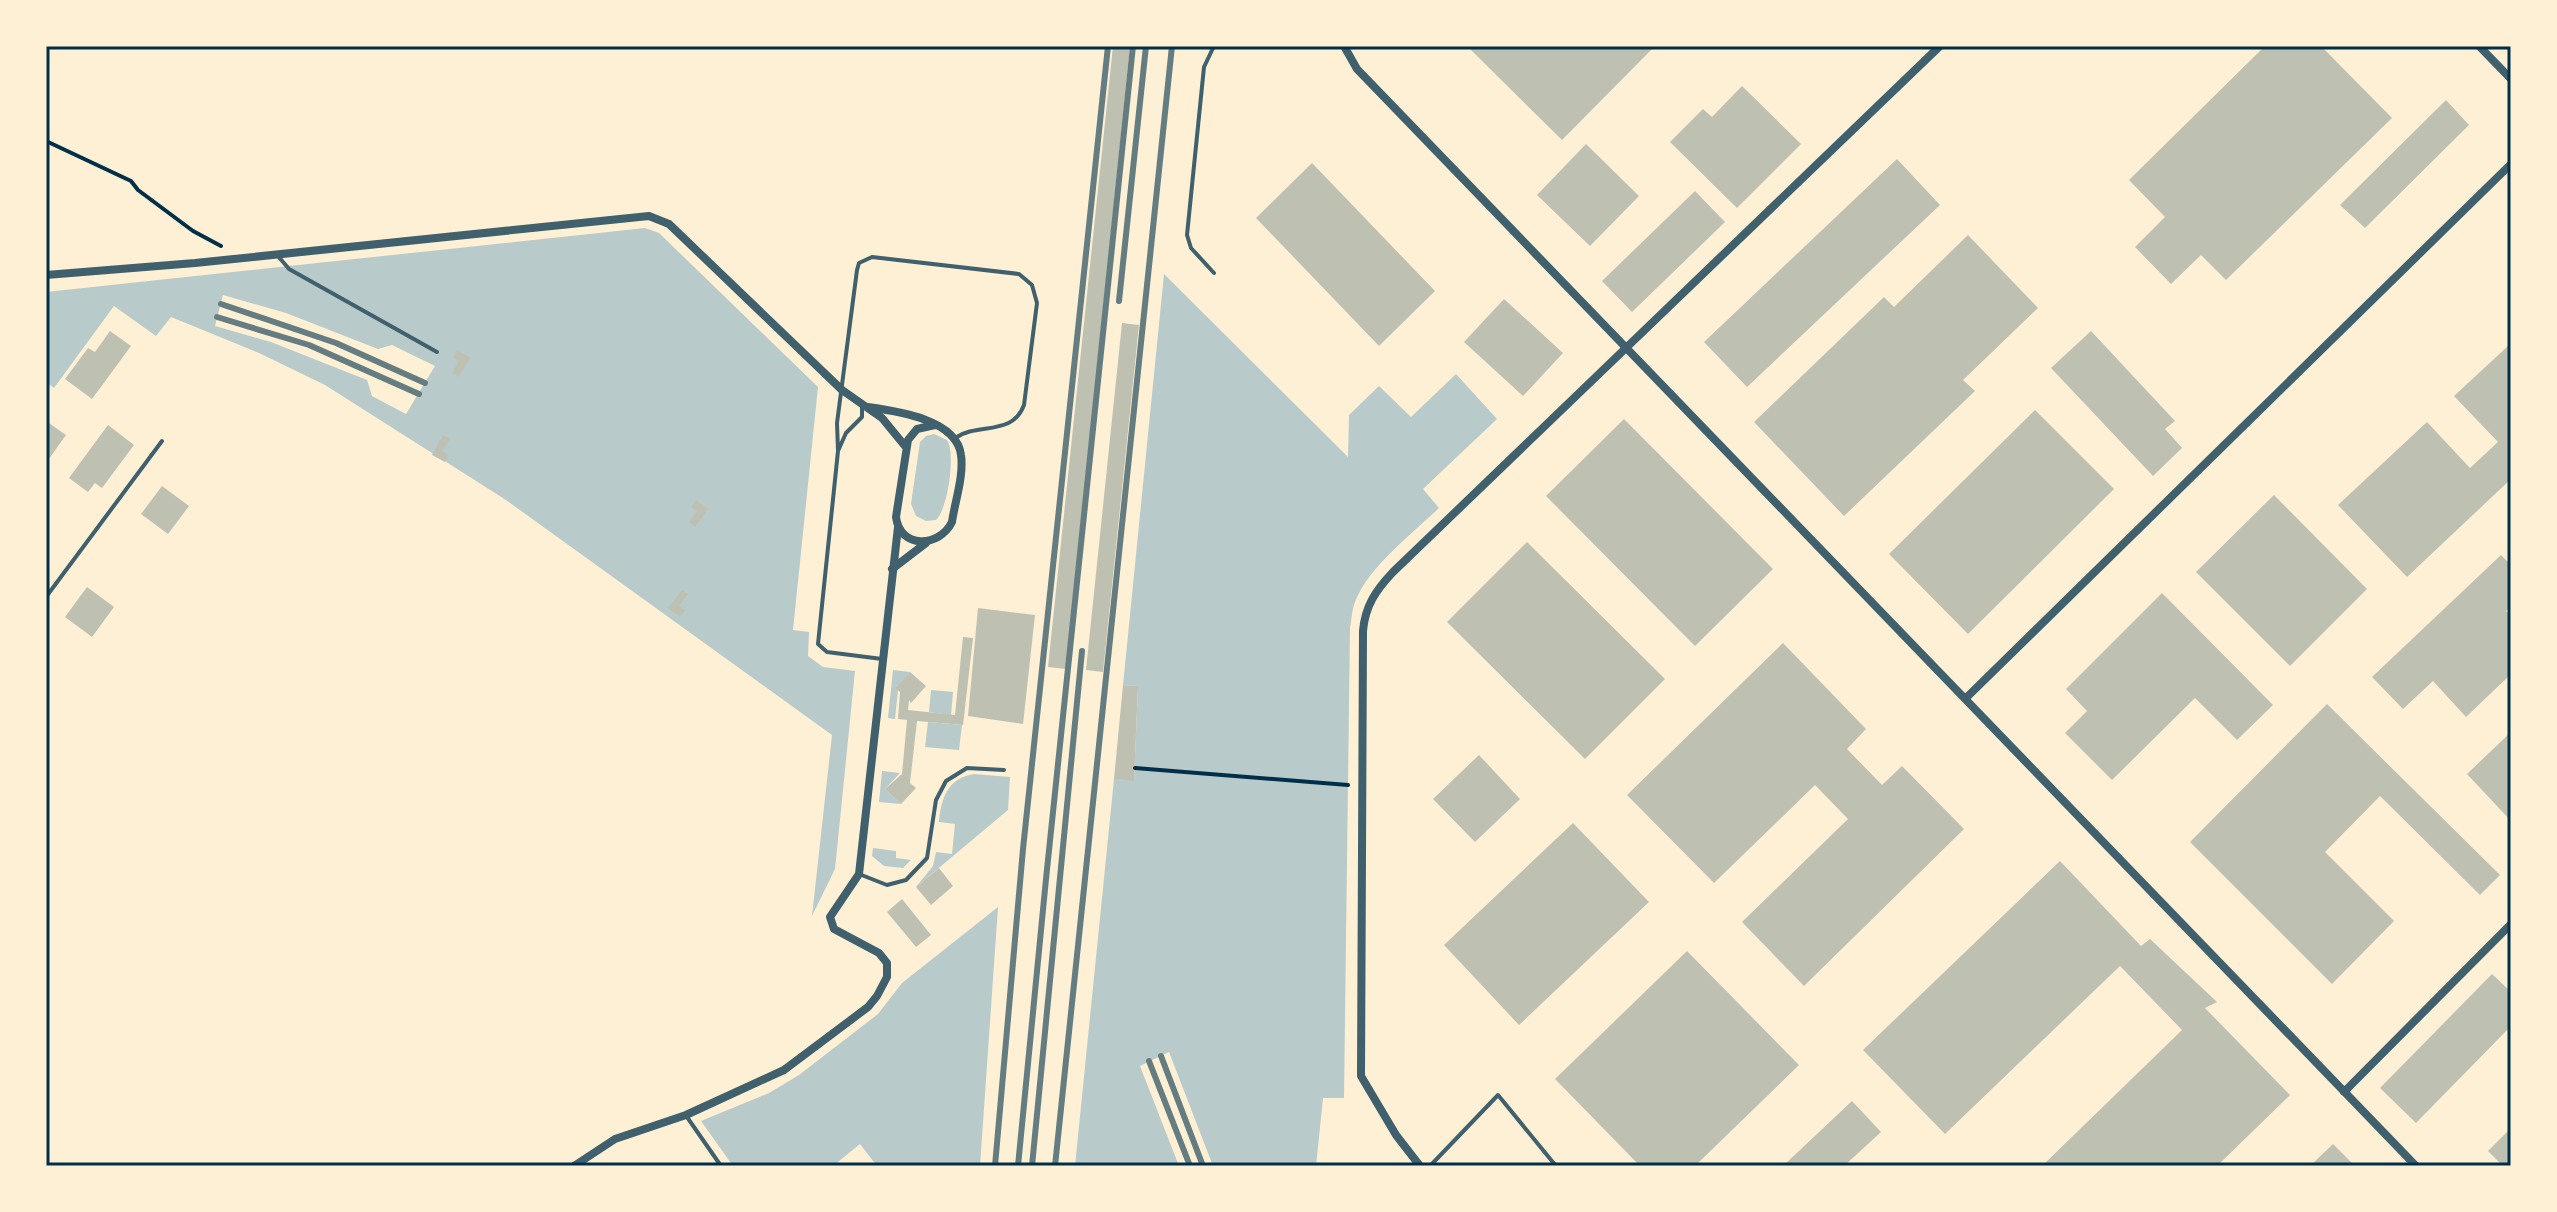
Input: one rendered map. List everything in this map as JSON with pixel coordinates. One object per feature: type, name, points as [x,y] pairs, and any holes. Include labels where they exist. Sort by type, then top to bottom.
[{"type":"street","points":[[1420,1166],[1396,1135],[1361,1076],[1363,631],[1367,607],[1393,572],[1940,46]]},
{"type":"street","points":[[2479,46],[2511,79]]},
{"type":"street","points":[[1344,47],[1357,69],[2416,1166]]},
{"type":"street","points":[[1966,698],[2511,164]]},
{"type":"street","points":[[46,275],[649,216],[669,224],[842,390],[880,416],[905,446]]},
{"type":"street","points":[[864,404],[896,411],[946,429],[955,438],[962,456],[952,522],[947,531],[936,540],[916,542],[898,527]]},
{"type":"street","points":[[574,1166],[615,1139],[686,1115],[784,1070],[856,1017],[877,996],[887,977],[889,970],[884,957],[840,933],[830,922],[832,911],[859,874],[905,446],[917,429],[935,425]]},
{"type":"street","points":[[892,569],[926,542]]},
{"type":"street","points":[[2344,1092],[2511,924]]},
{"type":"lane","points":[[1214,46],[1204,67],[1187,235],[1191,248],[1214,273]]},
{"type":"lane","points":[[1305,46],[1344,47]]},
{"type":"lane","points":[[277,254],[289,269],[437,352]]},
{"type":"lane","points":[[882,659],[827,652],[818,644],[838,451],[836,430],[857,270],[864,258],[1019,274],[1032,285],[1037,303],[1021,414],[1006,426],[972,429],[955,438]]},
{"type":"lane","points":[[838,451],[846,433],[860,419],[864,404]]},
{"type":"lane","points":[[860,419],[880,416]]},
{"type":"lane","points":[[46,597],[162,441]]},
{"type":"lane","points":[[859,874],[887,885],[906,880],[927,858],[936,800],[946,781],[967,768],[1004,770]]},
{"type":"lane","points":[[1430,1166],[1498,1095],[1556,1166]]},
{"type":"lane","points":[[686,1115],[721,1166]]},
{"type":"path","points":[[46,141],[131,181],[138,190],[193,231],[241,258]]},
{"type":"path","points":[[1135,768],[1362,787]]},
{"type":"shaded area","points":[[645,228],[659,233],[818,387],[793,630],[809,632],[808,656],[823,667],[855,671],[835,869],[812,916],[832,735],[506,500],[325,385],[259,353],[171,317],[156,336],[114,306],[54,388],[46,382],[46,292]],"holes":[[[223,295],[286,313],[378,349],[392,345],[435,366],[406,414],[372,396],[367,380],[271,342],[215,326]]]},
{"type":"shaded area","points":[[1164,274],[1348,457],[1349,415],[1379,386],[1411,417],[1456,374],[1497,419],[1423,489],[1439,508],[1380,564],[1361,589],[1353,608],[1350,627],[1344,1098],[1323,1098],[1316,1166],[1213,1166],[1169,1052],[1140,1066],[1179,1166],[1075,1166],[1114,779],[1134,780],[1138,686],[1123,685]]},
{"type":"shaded area","points":[[934,434],[947,440],[951,468],[940,514],[936,520],[926,521],[916,516],[911,504],[920,442]]},
{"type":"shaded area","points":[[893,670],[910,672],[896,687],[895,719],[888,718]]},
{"type":"shaded area","points":[[931,690],[953,692],[951,715],[929,712]]},
{"type":"shaded area","points":[[928,722],[962,725],[959,750],[925,747]]},
{"type":"shaded area","points":[[882,771],[900,773],[885,789],[901,804],[879,802]]},
{"type":"shaded area","points":[[974,774],[1010,777],[1008,810],[916,887],[933,866],[936,852],[952,854],[955,824],[939,822],[942,805],[952,785]]},
{"type":"shaded area","points":[[873,848],[896,851],[896,858],[911,860],[903,868],[884,866],[872,856]]},
{"type":"shaded area","points":[[998,907],[980,1166],[877,1166],[860,1144],[833,1166],[733,1166],[701,1121],[769,1093],[799,1075],[878,1014],[902,983]]},
{"type":"building","points":[[1113,46],[1130,46],[1066,669],[1048,667]]},
{"type":"building","points":[[1467,46],[1655,46],[1562,140]]},
{"type":"building","points":[[2265,46],[2321,46],[2392,118],[2226,280],[2201,255],[2171,284],[2135,247],[2165,217],[2129,180]]},
{"type":"building","points":[[1742,86],[1801,144],[1737,208],[1670,142],[1703,109],[1712,117]]},
{"type":"building","points":[[2446,100],[2469,125],[2365,228],[2340,205]]},
{"type":"building","points":[[1586,144],[1639,196],[1590,246],[1537,195]]},
{"type":"building","points":[[1897,159],[1940,205],[1747,387],[1704,342]]},
{"type":"building","points":[[1312,163],[1435,291],[1379,346],[1256,218]]},
{"type":"building","points":[[1695,191],[1725,222],[1632,312],[1602,281]]},
{"type":"building","points":[[1968,235],[2038,308],[1963,380],[1975,391],[1844,516],[1754,422],[1884,297],[1894,307]]},
{"type":"building","points":[[1504,299],[1563,353],[1523,396],[1464,342]]},
{"type":"building","points":[[1122,323],[1139,325],[1103,672],[1086,670]]},
{"type":"building","points":[[110,331],[131,346],[92,399],[65,379],[88,348],[95,352]]},
{"type":"building","points":[[2091,331],[2175,421],[2165,429],[2182,448],[2153,476],[2051,368]]},
{"type":"building","points":[[2508,346],[2511,349],[2511,479],[2407,577],[2338,505],[2427,422],[2470,468],[2498,442],[2454,396]]},
{"type":"building","points":[[457,350],[470,358],[459,377],[452,373],[459,361],[453,357]]},
{"type":"building","points":[[2035,410],[2114,489],[1968,634],[1889,554]]},
{"type":"building","points":[[1624,419],[1773,569],[1695,646],[1546,496]]},
{"type":"building","points":[[46,421],[66,435],[46,463]]},
{"type":"building","points":[[108,425],[134,445],[102,488],[95,483],[88,492],[69,478]]},
{"type":"building","points":[[443,435],[450,439],[442,451],[448,455],[445,462],[432,455]]},
{"type":"building","points":[[162,486],[189,506],[168,534],[141,514]]},
{"type":"building","points":[[2274,495],[2367,589],[2290,666],[2196,572]]},
{"type":"building","points":[[696,500],[708,509],[695,527],[689,522],[697,511],[691,507]]},
{"type":"building","points":[[1527,542],[1665,679],[1585,759],[1447,622]]},
{"type":"building","points":[[2501,555],[2511,565],[2511,607],[2506,611],[2511,616],[2511,674],[2466,717],[2433,681],[2403,709],[2372,677]]},
{"type":"building","points":[[87,587],[114,607],[92,637],[65,617]]},
{"type":"building","points":[[682,590],[688,594],[679,606],[685,610],[680,617],[668,608]]},
{"type":"building","points":[[2162,593],[2273,705],[2237,740],[2195,698],[2112,780],[2065,733],[2087,711],[2066,689]]},
{"type":"building","points":[[978,608],[1035,615],[1023,724],[968,716]]},
{"type":"building","points":[[963,637],[973,638],[963,725],[917,721],[910,783],[916,788],[901,804],[885,789],[902,774],[907,720],[898,719],[900,692],[895,688],[910,672],[926,686],[911,703],[909,700],[908,710],[955,715]]},
{"type":"building","points":[[1783,643],[1866,729],[1847,749],[1882,785],[1902,766],[1964,829],[1804,986],[1742,922],[1848,819],[1815,785],[1714,883],[1627,795]]},
{"type":"building","points":[[1123,685],[1138,686],[1134,781],[1114,779]]},
{"type":"building","points":[[2327,704],[2500,875],[2480,895],[2380,796],[2325,852],[2394,921],[2332,984],[2190,842]]},
{"type":"building","points":[[2511,732],[2511,821],[2467,774]]},
{"type":"building","points":[[1479,755],[1520,799],[1475,842],[1433,799]]},
{"type":"building","points":[[1573,823],[1649,902],[1519,1025],[1444,945]]},
{"type":"building","points":[[2060,861],[2141,946],[2150,939],[2217,1002],[2205,1008],[2290,1095],[2217,1166],[2042,1166],[2182,1030],[2120,966],[1945,1134],[1863,1050]]},
{"type":"building","points":[[939,868],[953,886],[931,905],[916,887]]},
{"type":"building","points":[[902,899],[931,935],[916,947],[887,912]]},
{"type":"building","points":[[1687,951],[1799,1065],[1695,1166],[1640,1166],[1555,1079]]},
{"type":"building","points":[[2492,974],[2511,992],[2511,1026],[2416,1123],[2380,1088]]},
{"type":"building","points":[[1852,1101],[1881,1132],[1844,1166],[1783,1166]]},
{"type":"building","points":[[2511,1128],[2511,1166],[2503,1166],[2488,1151]]},
{"type":"building","points":[[2333,1144],[2355,1166],[2310,1166]]},
{"type":"railway","points":[[995,1166],[1023,849],[1108,46]]},
{"type":"railway","points":[[1018,1166],[1133,46]]},
{"type":"railway","points":[[1119,301],[1146,46]]},
{"type":"railway","points":[[1055,1166],[1172,46]]},
{"type":"railway","points":[[221,304],[336,343],[425,383]]},
{"type":"railway","points":[[217,317],[309,345],[419,394]]},
{"type":"railway","points":[[1032,1166],[1082,651]]},
{"type":"railway","points":[[1161,1056],[1203,1166]]},
{"type":"railway","points":[[1149,1061],[1190,1166]]}]
